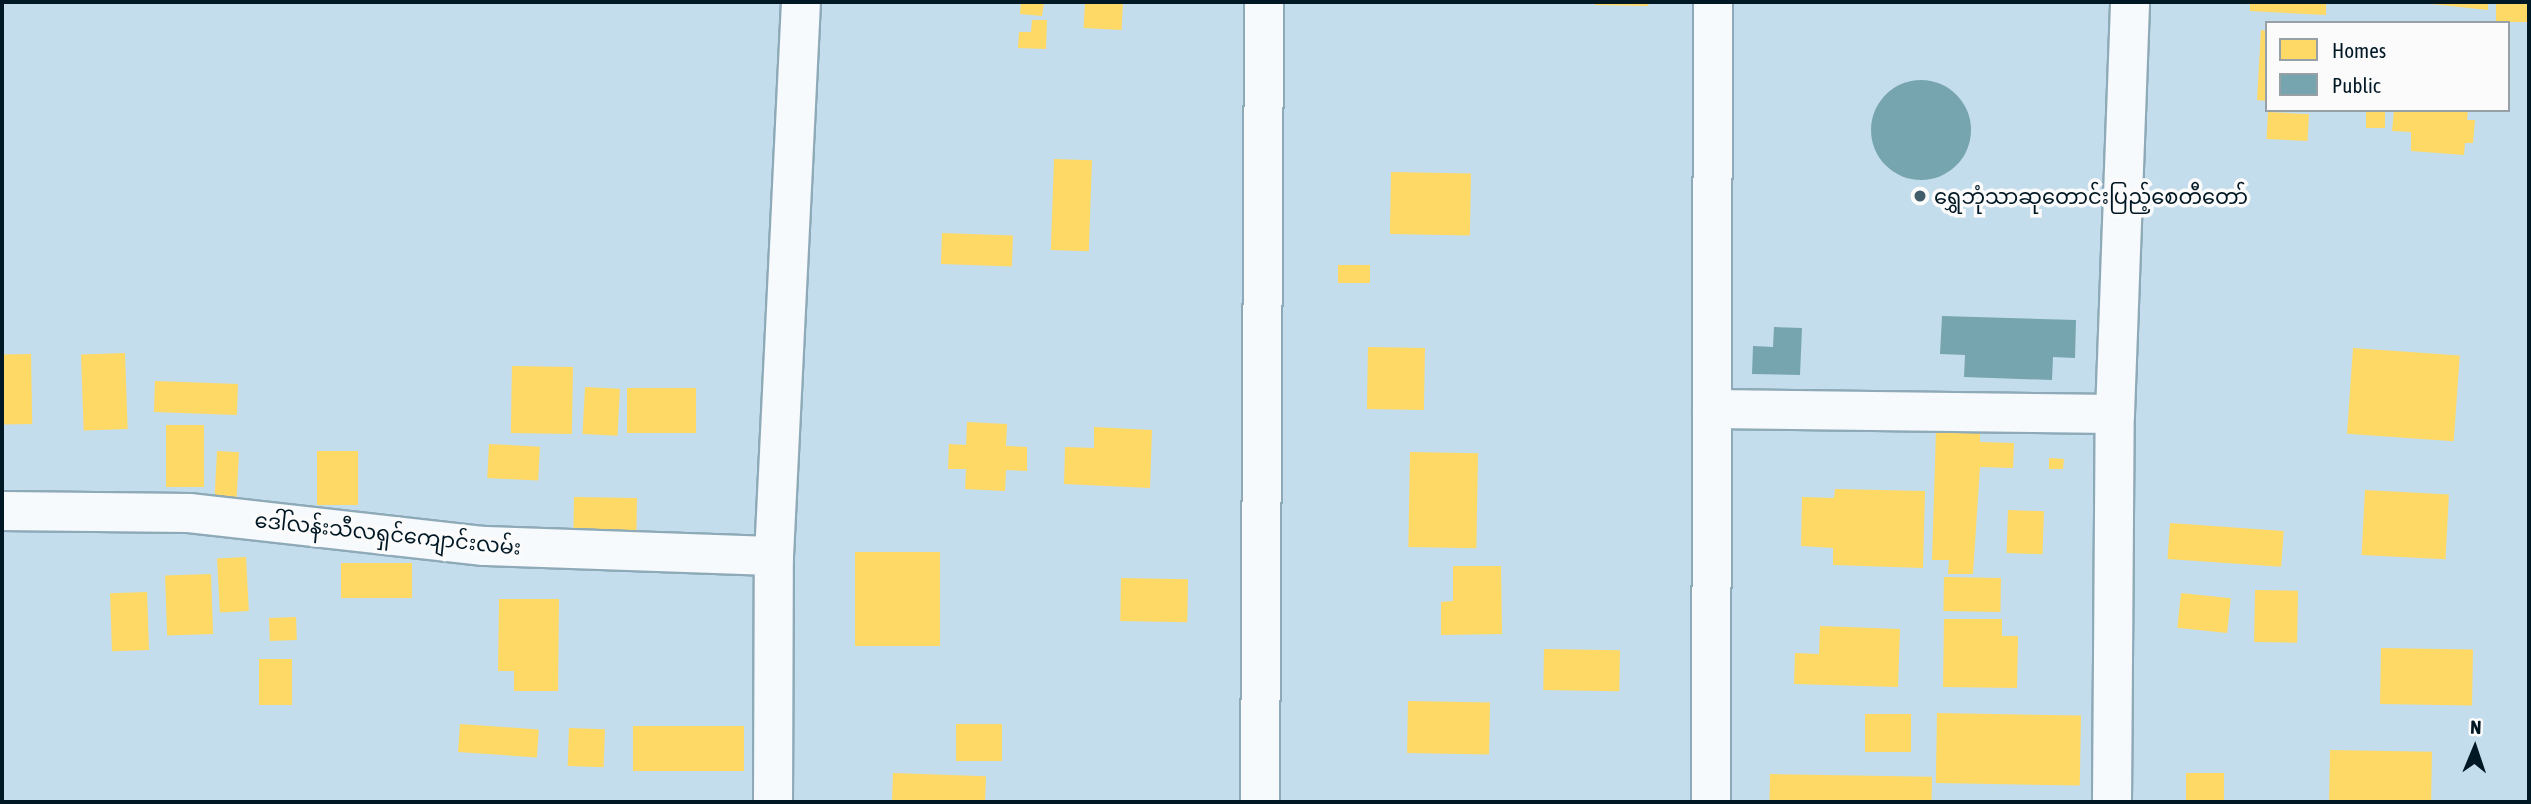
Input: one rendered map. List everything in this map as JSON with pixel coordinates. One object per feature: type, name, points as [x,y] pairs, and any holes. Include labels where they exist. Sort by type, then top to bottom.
[{"type":"street","points":[[774,802],[774,556],[801,2]]},
{"type":"street","points":[[1260,802],[1264,2]]},
{"type":"street","points":[[1711,802],[1713,2]]},
{"type":"street","points":[[2112,802],[2115,414],[2130,2]]},
{"type":"street","points":[[1712,409],[2115,414]]},
{"type":"street","name":"ဒေါ်လန်းသီလရှင်ကျောင်းလမ်း","points":[[2,511],[189,513],[484,546],[774,556]]},
{"type":"building: Homes","points":[[1021,2],[1044,2],[1042,16],[1020,14]]},
{"type":"building: Homes","points":[[1085,2],[1123,4],[1122,30],[1084,28]]},
{"type":"building: Homes","points":[[1595,2],[1649,2],[1648,6],[1595,5]]},
{"type":"building: Homes","points":[[2250,2],[2326,2],[2326,15],[2250,11]]},
{"type":"building: Homes","points":[[2412,2],[2488,2],[2488,10]]},
{"type":"building: Homes","points":[[2496,2],[2528,2],[2528,22],[2496,21]]},
{"type":"building: Homes","points":[[1032,20],[1047,20],[1046,49],[1018,48],[1019,32],[1031,32]]},
{"type":"building: Homes","points":[[2261,30],[2265,31],[2265,101],[2257,100]]},
{"type":"building: Homes","points":[[2268,112],[2309,114],[2308,141],[2267,139]]},
{"type":"building: Homes","points":[[2366,112],[2385,112],[2385,128],[2366,128]]},
{"type":"building: Homes","points":[[2394,112],[2468,112],[2467,120],[2475,120],[2473,143],[2465,143],[2464,155],[2411,151],[2411,132],[2392,131]]},
{"type":"building: Homes","points":[[1054,159],[1092,160],[1089,251],[1051,250]]},
{"type":"building: Homes","points":[[1391,172],[1471,173],[1470,235],[1390,234]]},
{"type":"building: Homes","points":[[942,233],[1013,235],[1012,266],[941,264]]},
{"type":"building: Homes","points":[[1338,265],[1370,265],[1370,283],[1338,283]]},
{"type":"building: Homes","points":[[1368,347],[1425,348],[1424,410],[1367,409]]},
{"type":"building: Homes","points":[[2353,348],[2460,355],[2454,441],[2347,434]]},
{"type":"building: Homes","points":[[125,353],[128,429],[84,430],[81,355]]},
{"type":"building: Homes","points":[[31,354],[32,424],[3,424],[2,355]]},
{"type":"building: Homes","points":[[512,366],[573,367],[572,434],[511,433]]},
{"type":"building: Homes","points":[[155,381],[238,384],[237,415],[154,412]]},
{"type":"building: Homes","points":[[585,387],[620,389],[617,436],[583,434]]},
{"type":"building: Homes","points":[[627,388],[696,388],[696,433],[627,433]]},
{"type":"building: Homes","points":[[967,422],[1007,424],[1006,446],[1027,447],[1027,471],[1006,470],[1005,491],[965,489],[966,469],[948,469],[949,444],[966,445]]},
{"type":"building: Homes","points":[[166,425],[204,425],[204,487],[166,487]]},
{"type":"building: Homes","points":[[1094,427],[1152,430],[1150,488],[1064,484],[1065,447],[1094,448]]},
{"type":"building: Homes","points":[[1936,430],[1980,432],[1980,442],[2014,443],[2013,468],[1980,467],[1973,574],[1948,574],[1949,560],[1932,560]]},
{"type":"building: Homes","points":[[489,444],[540,447],[538,481],[487,478]]},
{"type":"building: Homes","points":[[217,451],[239,452],[237,499],[215,498]]},
{"type":"building: Homes","points":[[317,451],[358,451],[358,505],[317,505]]},
{"type":"building: Homes","points":[[1410,452],[1478,453],[1476,548],[1408,547]]},
{"type":"building: Homes","points":[[2049,458],[2064,459],[2063,469],[2049,469]]},
{"type":"building: Homes","points":[[1835,489],[1925,491],[1923,568],[1833,565],[1833,548],[1801,546],[1802,497],[1834,498]]},
{"type":"building: Homes","points":[[2365,490],[2449,494],[2445,559],[2362,555]]},
{"type":"building: Homes","points":[[574,497],[637,498],[636,531],[573,530]]},
{"type":"building: Homes","points":[[2008,510],[2044,511],[2042,554],[2006,553]]},
{"type":"building: Homes","points":[[2170,523],[2284,531],[2281,567],[2167,559]]},
{"type":"building: Homes","points":[[855,552],[940,552],[940,646],[855,646]]},
{"type":"building: Homes","points":[[246,557],[249,611],[220,612],[217,559]]},
{"type":"building: Homes","points":[[341,563],[412,563],[412,598],[341,598]]},
{"type":"building: Homes","points":[[1453,566],[1501,566],[1502,634],[1441,635],[1441,602],[1453,601]]},
{"type":"building: Homes","points":[[211,574],[213,634],[167,636],[165,576]]},
{"type":"building: Homes","points":[[1944,577],[2001,578],[2000,612],[1943,611]]},
{"type":"building: Homes","points":[[1121,578],[1188,579],[1187,622],[1120,621]]},
{"type":"building: Homes","points":[[2255,590],[2298,591],[2297,643],[2254,642]]},
{"type":"building: Homes","points":[[147,592],[149,650],[112,651],[110,593]]},
{"type":"building: Homes","points":[[2181,593],[2231,598],[2227,633],[2177,628]]},
{"type":"building: Homes","points":[[499,599],[559,599],[558,691],[514,691],[514,671],[498,671]]},
{"type":"building: Homes","points":[[296,617],[297,640],[270,641],[269,618]]},
{"type":"building: Homes","points":[[1944,619],[2002,619],[2002,636],[2018,636],[2017,688],[1943,687]]},
{"type":"building: Homes","points":[[1820,626],[1900,629],[1898,687],[1794,684],[1795,653],[1819,654]]},
{"type":"building: Homes","points":[[2381,648],[2473,650],[2472,706],[2380,704]]},
{"type":"building: Homes","points":[[1544,649],[1620,650],[1619,691],[1543,690]]},
{"type":"building: Homes","points":[[259,659],[292,659],[292,705],[259,705]]},
{"type":"building: Homes","points":[[1408,701],[1490,702],[1489,754],[1407,753]]},
{"type":"building: Homes","points":[[1937,713],[2081,716],[2080,786],[1936,783]]},
{"type":"building: Homes","points":[[1865,714],[1911,714],[1911,752],[1865,752]]},
{"type":"building: Homes","points":[[460,724],[539,730],[537,757],[458,752]]},
{"type":"building: Homes","points":[[956,724],[1002,724],[1002,761],[956,761]]},
{"type":"building: Homes","points":[[633,726],[744,726],[744,771],[633,771]]},
{"type":"building: Homes","points":[[569,728],[605,729],[604,767],[568,766]]},
{"type":"building: Homes","points":[[2330,750],[2432,752],[2431,802],[2329,802]]},
{"type":"building: Homes","points":[[893,773],[986,776],[985,802],[892,802]]},
{"type":"building: Homes","points":[[2186,773],[2224,773],[2224,802],[2186,802]]},
{"type":"building: Homes","points":[[1770,774],[1932,777],[1932,802],[1770,802]]},
{"type":"building: Public","points":[[1921,80],[1940,83],[1957,94],[1968,111],[1971,130],[1968,149],[1957,166],[1940,177],[1921,180],[1902,177],[1885,166],[1874,149],[1871,130],[1874,111],[1885,94],[1902,83]]},
{"type":"building: Public","points":[[1942,316],[2076,320],[2075,358],[2053,357],[2052,380],[1964,377],[1965,355],[1940,354]]},
{"type":"building: Public","points":[[1774,327],[1802,328],[1800,375],[1752,374],[1753,346],[1773,347]]},
{"type":"place","name":"ရွှေဘုံသာဆုတောင်းပြည့်စေတီတော်","points":[[1920,196]]}]
